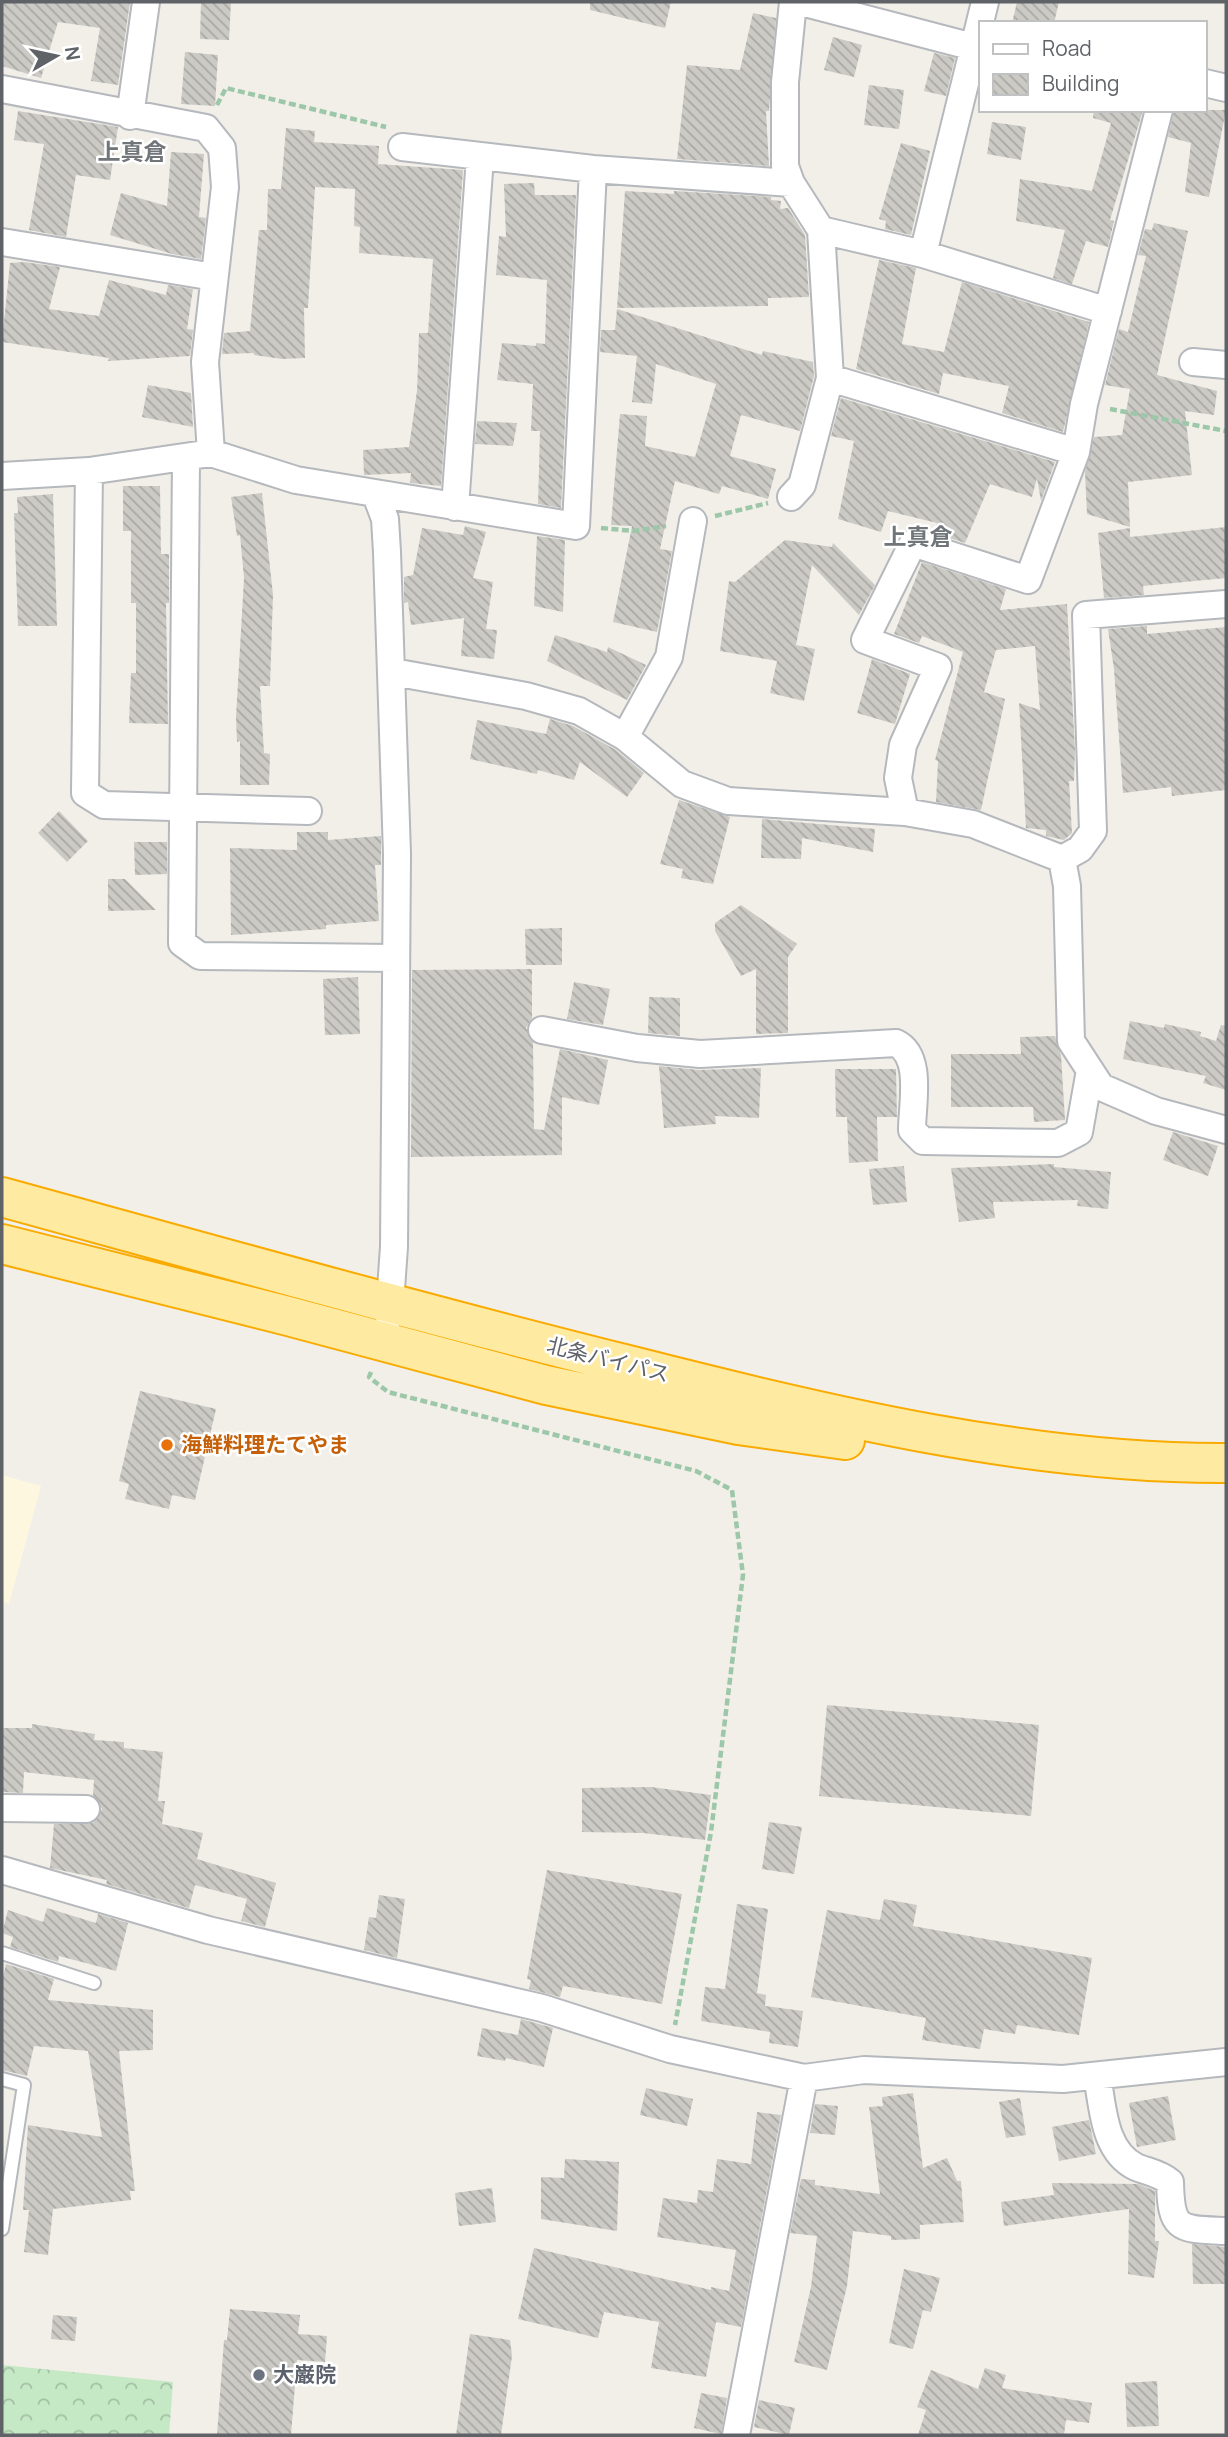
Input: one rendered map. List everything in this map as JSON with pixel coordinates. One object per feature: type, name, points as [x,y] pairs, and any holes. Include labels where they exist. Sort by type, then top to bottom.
[{"type":"highway","name":"北条バイパス","points":[[2,1196],[387,1324],[546,1385],[738,1426],[1028,1465],[1115,1474],[1226,1477]]},
{"type":"highway","name":"北条バイパス","points":[[2,1244],[861,1420],[973,1440],[1080,1453],[1226,1463]]},
{"type":"street","points":[[130,116],[146,2]]},
{"type":"street","points":[[791,497],[802,485],[830,379],[821,230],[791,183],[785,166],[785,110],[793,2]]},
{"type":"street","points":[[982,21],[985,2]]},
{"type":"street","points":[[815,4],[977,48],[923,254]]},
{"type":"street","points":[[1207,83],[1226,88]]},
{"type":"street","points":[[3,96],[206,128],[222,148],[225,187],[205,362],[181,807],[182,943],[200,956],[396,958]]},
{"type":"street","points":[[905,812],[898,778],[903,745],[938,667],[865,639],[913,543],[1028,580],[1076,452],[1084,404],[1158,112]]},
{"type":"street","points":[[402,146],[593,169],[791,183]]},
{"type":"street","points":[[455,507],[480,157]]},
{"type":"street","points":[[2,476],[89,471],[199,456],[296,480],[376,495],[576,526],[593,169]]},
{"type":"street","points":[[821,230],[923,254],[1108,311]]},
{"type":"street","points":[[2,242],[214,277]]},
{"type":"street","points":[[1193,362],[1226,365]]},
{"type":"street","points":[[830,379],[1076,452]]},
{"type":"street","points":[[89,471],[86,793],[104,805],[308,811]]},
{"type":"street","points":[[376,495],[385,519],[393,672],[396,958],[387,1324]]},
{"type":"street","points":[[625,737],[669,657],[693,521]]},
{"type":"street","points":[[1062,859],[1080,849],[1093,831],[1086,615],[1226,604]]},
{"type":"street","points":[[393,672],[526,695],[579,711],[625,737],[682,784],[728,801],[905,812],[973,824],[1062,859]]},
{"type":"street","points":[[1062,859],[1066,886],[1072,1041],[1101,1087],[1156,1111],[1226,1130]]},
{"type":"street","points":[[542,1030],[637,1048],[700,1054],[896,1043],[904,1047],[912,1059],[912,1130],[923,1141],[1058,1143],[1079,1132],[1090,1070]]},
{"type":"street","points":[[2,1808],[86,1809]]},
{"type":"street","points":[[2,1870],[208,1930],[542,2008],[670,2049],[804,2078],[864,2070],[1063,2079],[1226,2062]]},
{"type":"street","points":[[1097,2076],[1111,2144],[1133,2166],[1161,2175],[1170,2182],[1171,2212],[1177,2222],[1192,2230],[1226,2231]]},
{"type":"street","points":[[736,2435],[804,2078]]},
{"type":"lane","points":[[2,1953],[94,1983]]},
{"type":"lane","points":[[2,2079],[24,2085],[2,2229]]},
{"type":"path","points":[[206,128],[226,88],[397,130],[402,146]]},
{"type":"path","points":[[1084,404],[1226,431]]},
{"type":"path","points":[[388,1392],[696,1471],[732,1490],[743,1575],[710,1832],[670,2049]]},
{"type":"shaded area","points":[[2,1475],[41,1486],[9,1604],[2,1602]]},
{"type":"green space","points":[[2,2365],[173,2382],[169,2435],[2,2435]]},
{"type":"building","points":[[2,2],[130,2],[118,85],[91,81],[100,28],[58,22],[41,78],[2,66]]},
{"type":"building","points":[[201,2],[231,2],[229,40],[200,39]]},
{"type":"building","points":[[590,2],[671,2],[665,28],[590,10]]},
{"type":"building","points":[[1017,2],[1059,2],[1054,21],[1012,21]]},
{"type":"building","points":[[753,13],[776,18],[769,111],[766,111],[769,166],[677,159],[687,65],[740,70]]},
{"type":"building","points":[[833,37],[862,45],[854,77],[824,70]]},
{"type":"building","points":[[185,52],[218,55],[215,106],[181,104]]},
{"type":"building","points":[[934,53],[955,58],[946,96],[924,91]]},
{"type":"building","points":[[869,85],[904,90],[899,129],[864,125]]},
{"type":"building","points":[[1226,110],[1209,197],[1185,192],[1191,143],[1168,137],[1174,112]]},
{"type":"building","points":[[18,111],[118,127],[110,180],[76,175],[66,237],[29,230],[44,144],[14,140]]},
{"type":"building","points":[[1094,112],[1142,112],[1110,220],[1114,221],[1108,247],[1086,241],[1072,284],[1053,278],[1065,230],[1016,221],[1020,179],[1092,191],[1111,123],[1093,118]]},
{"type":"building","points":[[992,122],[1026,127],[1021,160],[987,154]]},
{"type":"building","points":[[286,128],[315,131],[314,142],[379,146],[378,164],[463,170],[441,486],[410,483],[411,473],[364,475],[363,450],[409,447],[417,391],[419,333],[428,333],[433,259],[359,253],[360,227],[354,226],[355,189],[315,187],[308,308],[304,308],[305,358],[282,359],[254,353],[222,354],[224,333],[250,331],[259,230],[267,230],[268,189],[281,189]]},
{"type":"building","points":[[901,143],[930,151],[911,235],[885,229],[886,221],[879,219]]},
{"type":"building","points":[[171,152],[204,154],[199,217],[206,218],[201,259],[172,254],[110,235],[121,193],[167,206]]},
{"type":"building","points":[[534,183],[535,195],[576,195],[561,508],[538,504],[540,431],[531,431],[533,384],[497,380],[502,343],[536,346],[536,343],[545,344],[547,280],[496,275],[499,236],[506,237],[504,184]]},
{"type":"building","points":[[625,191],[771,197],[771,200],[781,201],[780,209],[788,208],[805,235],[809,297],[768,298],[768,306],[617,308]]},
{"type":"building","points":[[1154,223],[1188,231],[1157,375],[1217,391],[1214,415],[1185,411],[1192,475],[1128,482],[1130,527],[1087,514],[1085,472],[1094,437],[1122,435],[1130,389],[1105,385],[1119,329],[1128,332],[1146,256],[1138,255],[1145,229],[1152,230]]},
{"type":"building","points":[[879,260],[916,268],[902,344],[944,352],[962,282],[1089,322],[1063,432],[1002,413],[1009,386],[943,373],[939,394],[856,369]]},
{"type":"building","points":[[24,262],[60,267],[49,309],[99,316],[109,280],[166,295],[168,285],[193,289],[187,329],[193,330],[190,356],[108,361],[109,358],[2,342],[10,263]]},
{"type":"building","points":[[617,309],[762,355],[763,351],[813,362],[814,376],[800,431],[741,415],[730,456],[776,469],[768,499],[722,486],[719,494],[675,481],[660,549],[672,551],[657,632],[613,622],[632,526],[611,525],[620,414],[647,416],[645,446],[695,457],[716,384],[656,364],[652,404],[632,402],[637,356],[600,352],[601,330],[615,330]]},
{"type":"building","points":[[148,385],[191,393],[193,427],[142,417]]},
{"type":"building","points":[[841,398],[1055,462],[1041,501],[1037,478],[1032,497],[990,484],[965,543],[934,533],[937,523],[888,511],[881,532],[838,519],[854,441],[831,436]]},
{"type":"building","points":[[477,421],[517,423],[513,446],[475,444]]},
{"type":"building","points":[[123,486],[160,486],[161,554],[169,554],[169,603],[166,603],[168,724],[129,723],[131,673],[136,673],[136,603],[131,603],[131,531],[123,531]]},
{"type":"building","points":[[262,493],[273,595],[270,686],[260,686],[264,753],[270,754],[269,785],[240,785],[240,741],[237,742],[236,717],[244,578],[240,535],[237,536],[231,497]]},
{"type":"building","points":[[53,494],[57,626],[18,626],[14,513],[18,513],[17,497]]},
{"type":"building","points":[[465,526],[486,532],[473,578],[493,582],[486,629],[497,630],[494,659],[461,656],[464,618],[411,625],[408,602],[404,603],[404,577],[413,575],[422,528],[463,535]]},
{"type":"building","points":[[1226,527],[1226,578],[1143,586],[1144,595],[1104,598],[1098,533],[1130,528],[1130,537]]},
{"type":"building","points":[[537,536],[565,540],[563,612],[534,606]]},
{"type":"building","points":[[785,540],[832,547],[833,543],[875,585],[859,615],[812,565],[796,645],[815,649],[804,701],[770,693],[777,661],[720,651],[729,581],[735,582]]},
{"type":"building","points":[[922,562],[1006,589],[1000,610],[1067,604],[1075,750],[1074,781],[1069,781],[1072,833],[1064,840],[1046,836],[1046,830],[1026,828],[1019,703],[1040,710],[1035,646],[996,650],[984,692],[1005,699],[981,810],[936,802],[938,761],[935,760],[963,652],[922,636],[919,643],[894,634]]},
{"type":"building","points":[[1147,626],[1147,634],[1226,627],[1226,790],[1172,796],[1171,787],[1123,793],[1114,669],[1108,629]]},
{"type":"building","points":[[555,635],[607,652],[608,647],[646,665],[627,700],[547,661]]},
{"type":"building","points":[[872,659],[910,674],[895,724],[857,713]]},
{"type":"building","points":[[550,719],[573,726],[616,750],[644,773],[627,797],[580,762],[574,780],[538,770],[537,774],[470,759],[477,720],[546,734]]},
{"type":"building","points":[[679,800],[730,817],[713,884],[681,878],[683,869],[660,864]]},
{"type":"building","points":[[59,811],[88,841],[67,862],[38,833]]},
{"type":"building","points":[[762,819],[875,829],[873,852],[802,838],[801,859],[761,858]]},
{"type":"building","points":[[297,832],[328,832],[328,840],[381,836],[381,865],[375,865],[379,921],[326,925],[326,929],[231,935],[230,848],[297,850]]},
{"type":"building","points":[[134,842],[167,842],[167,874],[135,875]]},
{"type":"building","points":[[108,879],[125,879],[156,910],[108,911]]},
{"type":"building","points":[[741,905],[797,944],[788,957],[788,1033],[756,1034],[756,969],[741,976],[715,931],[715,923]]},
{"type":"building","points":[[562,928],[562,965],[526,965],[525,929]]},
{"type":"building","points":[[532,969],[532,1018],[526,1028],[533,1042],[534,1129],[544,1130],[560,1049],[608,1060],[599,1105],[562,1097],[562,1155],[411,1157],[412,970]]},
{"type":"building","points":[[358,977],[360,1034],[325,1035],[323,979]]},
{"type":"building","points":[[574,982],[610,989],[603,1025],[567,1019]]},
{"type":"building","points":[[649,997],[680,998],[680,1036],[648,1033]]},
{"type":"building","points":[[1130,1021],[1164,1028],[1165,1024],[1201,1032],[1200,1036],[1216,1041],[1221,1025],[1226,1026],[1226,1090],[1203,1083],[1206,1076],[1123,1059]]},
{"type":"building","points":[[1055,1036],[1061,1055],[1065,1120],[1034,1122],[1033,1107],[951,1107],[951,1054],[1021,1054],[1020,1037]]},
{"type":"building","points":[[659,1066],[699,1070],[761,1068],[759,1118],[715,1116],[716,1124],[664,1128]]},
{"type":"building","points":[[835,1069],[896,1069],[897,1117],[877,1117],[878,1161],[849,1163],[847,1117],[836,1117]]},
{"type":"building","points":[[1173,1132],[1218,1146],[1208,1176],[1163,1160]]},
{"type":"building","points":[[1054,1164],[1054,1167],[1111,1172],[1108,1209],[1077,1206],[1078,1200],[993,1202],[995,1218],[959,1222],[951,1168]]},
{"type":"building","points":[[904,1166],[907,1202],[873,1205],[869,1169]]},
{"type":"building","name":"海鮮料理たてやま","points":[[140,1391],[216,1409],[195,1500],[172,1495],[169,1509],[125,1499],[129,1484],[119,1481]]},
{"type":"building","points":[[827,1705],[1039,1725],[1031,1816],[819,1796]]},
{"type":"building","points":[[32,1724],[95,1734],[94,1740],[124,1742],[124,1748],[163,1752],[158,1801],[165,1801],[162,1824],[203,1833],[197,1859],[276,1883],[265,1927],[241,1921],[247,1899],[195,1885],[189,1908],[106,1884],[107,1880],[50,1868],[54,1824],[93,1823],[102,1809],[93,1795],[94,1780],[24,1772],[23,1793],[2,1792],[2,1728],[32,1728]]},
{"type":"building","points":[[651,1787],[711,1795],[705,1840],[643,1833],[582,1832],[582,1788]]},
{"type":"building","points":[[769,1822],[802,1827],[794,1874],[762,1869]]},
{"type":"building","points":[[547,1870],[682,1894],[662,2004],[563,1986],[560,1997],[529,1989],[531,1980],[527,1979]]},
{"type":"building","points":[[379,1895],[405,1899],[397,1958],[364,1950],[369,1917],[376,1918]]},
{"type":"building","points":[[884,1899],[917,1905],[913,1926],[1092,1958],[1079,2035],[1017,2025],[1015,2034],[984,2029],[980,2049],[922,2040],[926,2018],[811,1997],[827,1910],[880,1920]]},
{"type":"building","points":[[737,1904],[768,1909],[757,1993],[766,1995],[765,2006],[803,2011],[798,2047],[769,2043],[770,2032],[701,2021],[705,1987],[725,1989]]},
{"type":"building","points":[[47,1908],[96,1923],[98,1914],[128,1923],[116,1971],[59,1956],[58,1962],[10,1947],[13,1937],[2,1933],[8,1910],[43,1922]]},
{"type":"building","points":[[6,1964],[54,1979],[48,2000],[153,2010],[153,2050],[119,2051],[135,2191],[130,2191],[131,2200],[53,2209],[48,2255],[24,2252],[29,2210],[23,2210],[28,2125],[102,2137],[88,2051],[34,2046],[27,2076],[2,2070],[2,1981]]},
{"type":"building","points":[[521,2019],[553,2028],[544,2067],[506,2058],[505,2061],[477,2056],[482,2028],[518,2035]]},
{"type":"building","points":[[646,2088],[693,2099],[687,2126],[640,2115]]},
{"type":"building","points":[[913,2093],[923,2168],[947,2158],[957,2181],[961,2181],[964,2222],[920,2225],[920,2239],[891,2240],[891,2236],[853,2231],[847,2286],[827,2370],[794,2362],[811,2287],[817,2236],[790,2233],[801,2179],[815,2180],[815,2185],[880,2194],[869,2107],[883,2106],[882,2097]]},
{"type":"building","points":[[1168,2096],[1176,2140],[1137,2147],[1129,2103]]},
{"type":"building","points":[[1020,2098],[1026,2135],[1006,2138],[999,2102]]},
{"type":"building","points":[[815,2104],[838,2106],[835,2135],[810,2133]]},
{"type":"building","points":[[757,2112],[781,2115],[741,2327],[716,2322],[706,2377],[651,2368],[659,2322],[604,2312],[598,2338],[518,2319],[534,2248],[711,2290],[711,2287],[729,2291],[736,2250],[657,2237],[663,2198],[697,2203],[698,2190],[713,2192],[717,2159],[751,2164]]},
{"type":"building","points":[[1089,2120],[1096,2154],[1059,2161],[1052,2127]]},
{"type":"building","points":[[565,2159],[619,2162],[617,2231],[541,2219],[541,2177],[564,2178]]},
{"type":"building","points":[[1052,2183],[1138,2184],[1155,2191],[1155,2241],[1159,2241],[1154,2278],[1128,2274],[1129,2209],[1004,2226],[1001,2202],[1054,2195]]},
{"type":"building","points":[[492,2188],[496,2222],[459,2226],[455,2193]]},
{"type":"building","points":[[1192,2244],[1226,2247],[1226,2284],[1193,2284]]},
{"type":"building","points":[[904,2269],[940,2278],[931,2312],[923,2310],[913,2349],[889,2343]]},
{"type":"building","name":"大巌院","points":[[230,2309],[300,2315],[298,2334],[327,2336],[325,2362],[297,2360],[291,2435],[217,2435],[224,2340],[227,2340]]},
{"type":"building","points":[[53,2315],[77,2317],[75,2341],[51,2339]]},
{"type":"building","points":[[470,2334],[510,2340],[512,2356],[501,2435],[456,2435]]},
{"type":"building","points":[[985,2368],[1006,2375],[1002,2388],[1092,2403],[1089,2423],[1066,2420],[1064,2435],[918,2435],[926,2410],[917,2407],[931,2370],[978,2389]]},
{"type":"building","points":[[1157,2381],[1159,2426],[1127,2427],[1125,2383]]},
{"type":"building","points":[[701,2393],[727,2398],[721,2434],[694,2428]]},
{"type":"building","points":[[759,2400],[795,2408],[789,2435],[754,2427]]},
{"type":"place","name":"海鮮料理たてやま","points":[[167,1445]]},
{"type":"place","name":"大巌院","points":[[259,2375]]},
{"type":"district","name":"上真倉","points":[[132,152]]},
{"type":"district","name":"上真倉","points":[[918,537]]}]
